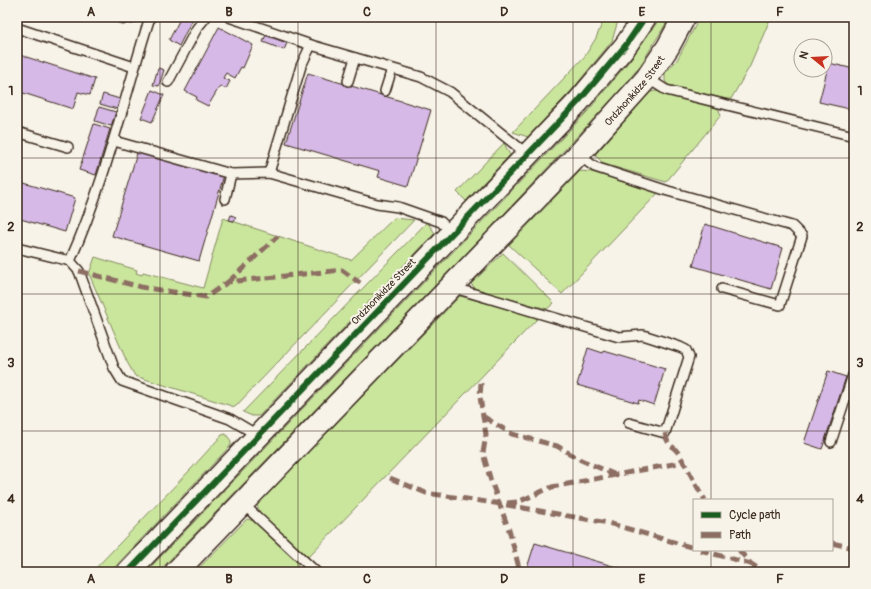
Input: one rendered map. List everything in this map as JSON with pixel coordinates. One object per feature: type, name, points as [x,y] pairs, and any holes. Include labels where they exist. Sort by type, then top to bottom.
[{"type":"street","name":"Ordzhonikidze Street","points":[[128,572],[528,155],[601,76],[626,45],[645,17]]},
{"type":"street","name":"Ordzhonikidze Street","points":[[176,572],[450,286],[578,155],[647,78],[665,51],[684,17]]},
{"type":"lane","points":[[70,261],[82,234],[114,141],[134,67],[150,17]]},
{"type":"lane","points":[[168,82],[197,28],[206,17]]},
{"type":"lane","points":[[229,17],[311,45],[421,77],[450,92],[528,155]]},
{"type":"lane","points":[[17,28],[134,67]]},
{"type":"lane","points":[[269,173],[302,66],[311,45]]},
{"type":"lane","points":[[348,81],[355,58]]},
{"type":"lane","points":[[385,91],[392,69]]},
{"type":"lane","points":[[647,78],[666,90],[854,136]]},
{"type":"lane","points":[[17,132],[68,147]]},
{"type":"lane","points":[[114,141],[231,174],[269,173],[377,204],[398,207],[426,215],[441,222],[452,233]]},
{"type":"lane","points":[[578,155],[595,167],[668,191],[792,226],[802,236],[780,305],[722,289]]},
{"type":"lane","points":[[225,198],[231,174]]},
{"type":"lane","points":[[17,248],[70,261],[78,271],[114,368],[122,381],[230,419],[259,436]]},
{"type":"lane","points":[[450,286],[619,337],[642,335],[686,350],[689,357],[665,433],[629,423]]},
{"type":"lane","points":[[831,442],[852,386],[853,375]]},
{"type":"lane","points":[[242,503],[316,572]]},
{"type":"green space","points":[[605,17],[619,17],[612,41],[572,90],[528,137],[513,132],[585,56],[596,38]]},
{"type":"green space","points":[[661,17],[670,17],[640,66],[618,93],[488,231],[158,572],[146,572],[587,112],[630,60]]},
{"type":"green space","points":[[700,17],[771,17],[750,66],[731,99],[668,85],[665,81],[665,73],[677,60]]},
{"type":"green space","points":[[656,91],[718,108],[721,115],[666,182],[604,164],[595,155],[650,92]]},
{"type":"green space","points":[[504,143],[510,155],[466,201],[457,192]]},
{"type":"green space","points":[[580,171],[592,172],[660,191],[562,294],[509,245]]},
{"type":"green space","points":[[223,218],[351,260],[394,218],[414,220],[235,407],[135,376],[127,362],[89,274],[95,257],[137,270],[136,273],[142,275],[143,272],[203,288]]},
{"type":"green space","points":[[427,222],[435,233],[259,416],[252,416],[243,412]]},
{"type":"green space","points":[[503,253],[554,303],[547,309],[477,290],[471,284]]},
{"type":"green space","points":[[460,296],[539,317],[308,557],[260,513],[257,505]]},
{"type":"green space","points":[[226,434],[231,441],[231,445],[110,572],[92,572],[222,435]]},
{"type":"green space","points":[[247,519],[254,521],[297,562],[298,568],[294,572],[195,572]]},
{"type":"building","points":[[100,17],[141,17],[132,24],[126,23],[125,25]]},
{"type":"building","points":[[181,17],[187,17],[192,20],[179,46],[169,40]]},
{"type":"building","points":[[219,27],[253,45],[243,68],[241,67],[235,78],[226,73],[223,78],[230,81],[226,89],[220,86],[208,106],[196,100],[197,97],[185,91]]},
{"type":"building","points":[[266,35],[287,43],[284,50],[263,42]]},
{"type":"building","points":[[17,54],[95,79],[90,95],[78,92],[73,109],[17,91]]},
{"type":"building","points":[[833,64],[854,69],[854,110],[819,102],[825,78],[833,78]]},
{"type":"building","points":[[158,68],[164,70],[159,86],[153,85]]},
{"type":"building","points":[[308,73],[431,110],[408,186],[378,177],[380,171],[286,143]]},
{"type":"building","points":[[152,90],[164,95],[152,122],[141,118]]},
{"type":"building","points":[[103,94],[120,99],[117,109],[100,104]]},
{"type":"building","points":[[99,107],[116,112],[111,126],[95,121]]},
{"type":"building","points":[[94,124],[110,129],[96,175],[79,170]]},
{"type":"building","points":[[138,150],[224,175],[199,261],[112,236]]},
{"type":"building","points":[[17,181],[75,198],[65,232],[17,218]]},
{"type":"building","points":[[231,215],[236,217],[234,221],[229,220]]},
{"type":"building","points":[[705,224],[783,248],[771,289],[693,266]]},
{"type":"building","points":[[588,348],[603,353],[604,351],[665,369],[654,405],[639,400],[638,403],[577,385]]},
{"type":"building","points":[[828,371],[846,377],[822,449],[804,443]]},
{"type":"building","points":[[535,543],[633,572],[526,571]]},
{"type":"marked path","points":[[228,282],[278,236]]},
{"type":"marked path","points":[[79,271],[141,287],[206,297],[228,282],[342,270],[360,283]]},
{"type":"marked path","points":[[481,383],[480,397],[486,435],[483,453],[490,478],[510,533],[520,572]]},
{"type":"marked path","points":[[484,417],[512,434],[557,446],[581,460],[616,475]]},
{"type":"marked path","points":[[665,433],[669,444],[678,452],[704,499]]},
{"type":"marked path","points":[[507,503],[518,502],[552,487],[684,462]]},
{"type":"marked path","points":[[390,478],[426,493],[501,504],[608,523],[693,548]]},
{"type":"marked path","points":[[833,543],[854,548]]},
{"type":"marked path","points":[[704,551],[751,564]]},
{"type":"marked path","points":[[740,551],[751,564],[764,572]]},
{"type":"cycle path","points":[[128,572],[578,102],[626,45],[645,17]]}]
